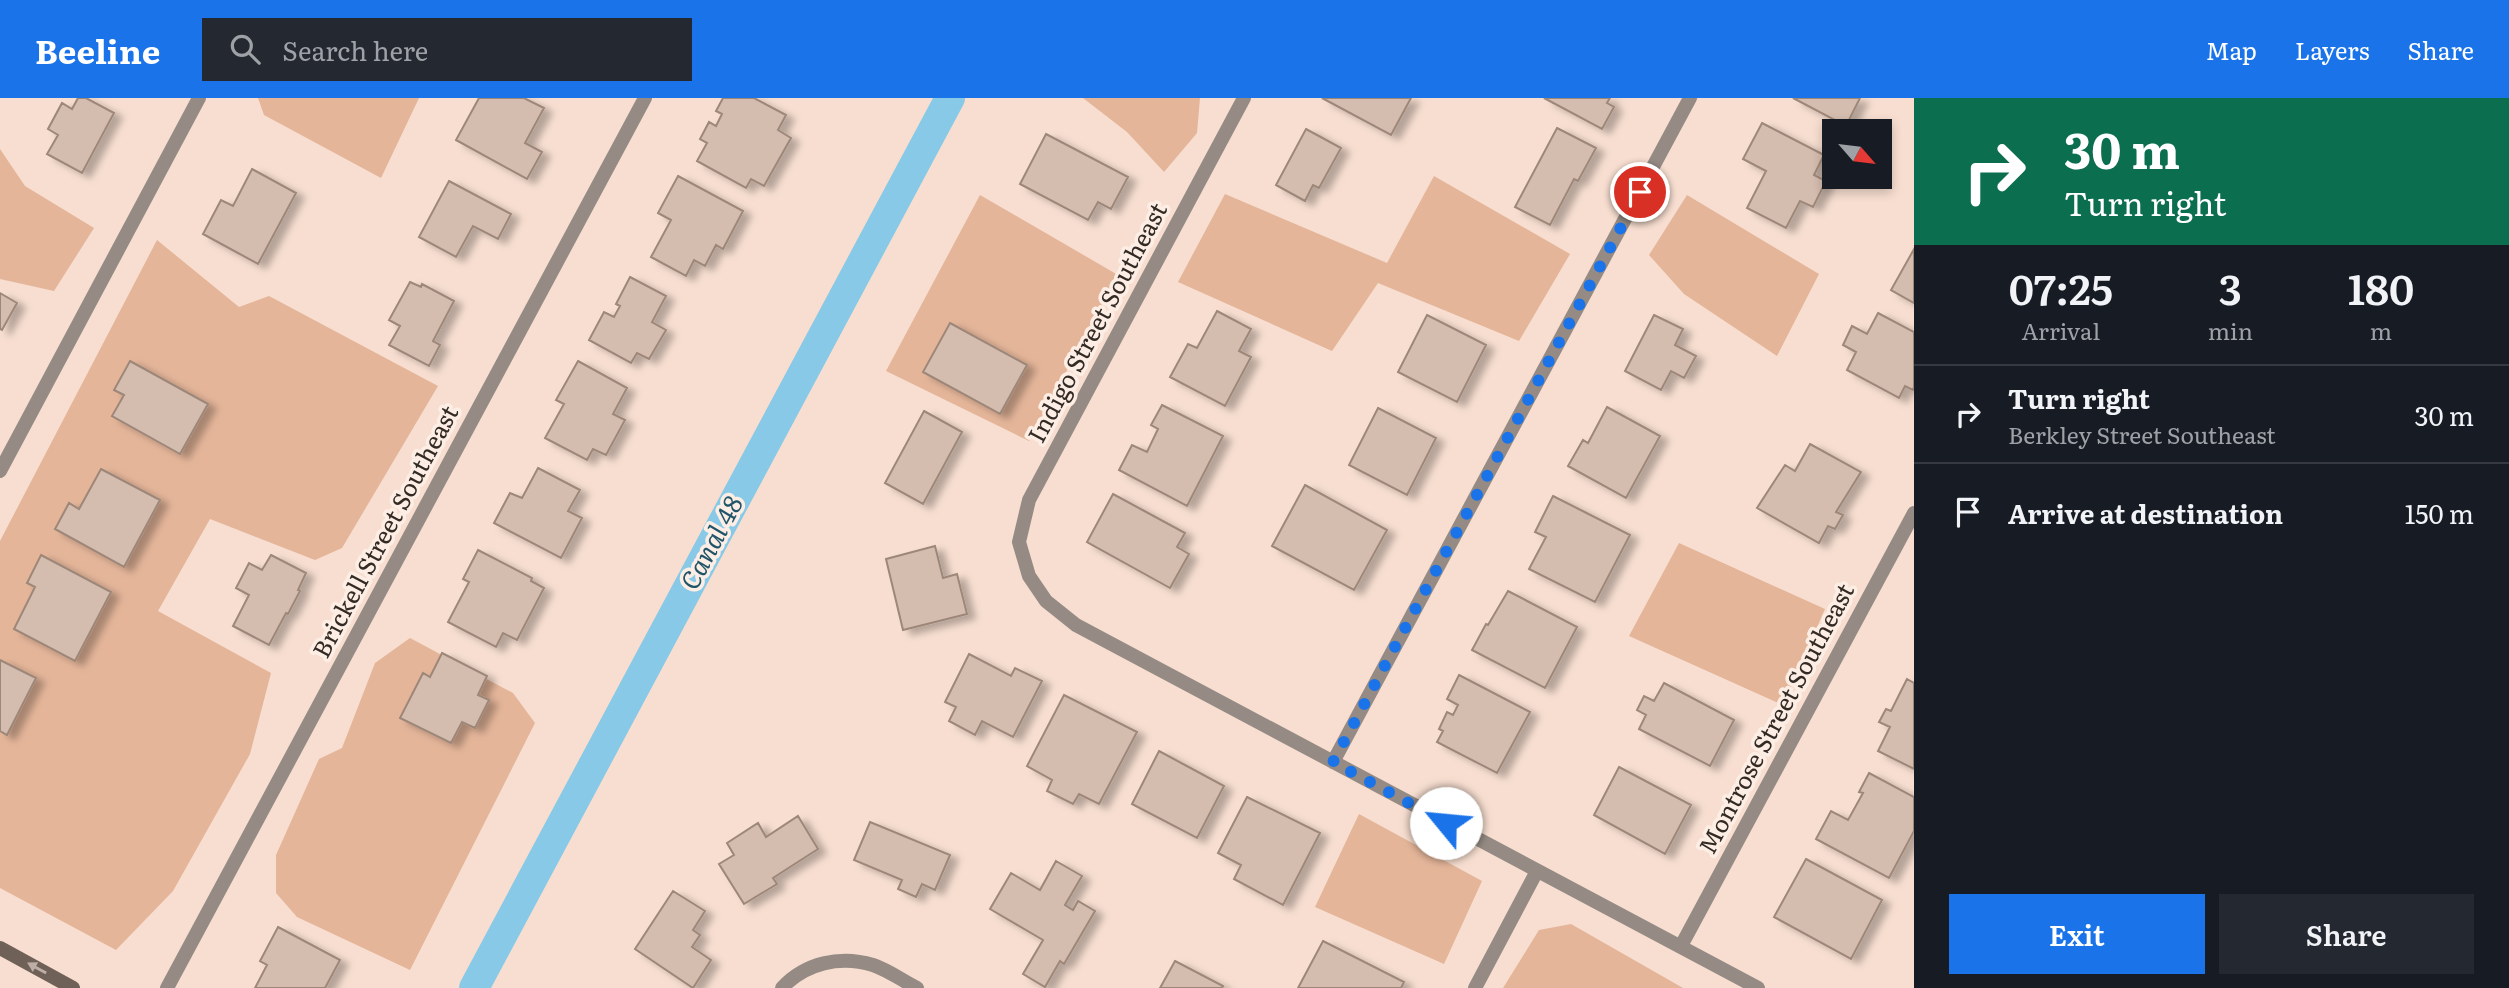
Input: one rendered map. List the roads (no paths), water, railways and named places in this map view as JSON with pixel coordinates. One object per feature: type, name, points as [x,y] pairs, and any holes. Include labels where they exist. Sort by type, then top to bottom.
[{"type":"street","points":[[0,471],[199,98]]},
{"type":"street","name":"Brickell Street Southeast","points":[[167,988],[645,98]]},
{"type":"street","name":"Indigo Street Southeast","points":[[1244,98],[1028,500],[1019,542],[1028,576],[1046,601],[1076,625],[1333,762]]},
{"type":"street","points":[[1690,98],[1333,762],[1758,988]]},
{"type":"street","name":"Montrose Street Southeast","points":[[1681,946],[1914,513]]},
{"type":"street","points":[[1475,988],[1537,871]]},
{"type":"street","points":[[0,947],[73,988]]},
{"type":"street","points":[[782,988],[790,979],[818,963],[844,960],[873,965],[917,988]]},
{"type":"waterway","name":"Canal 48","points":[[474,988],[950,98]]}]
